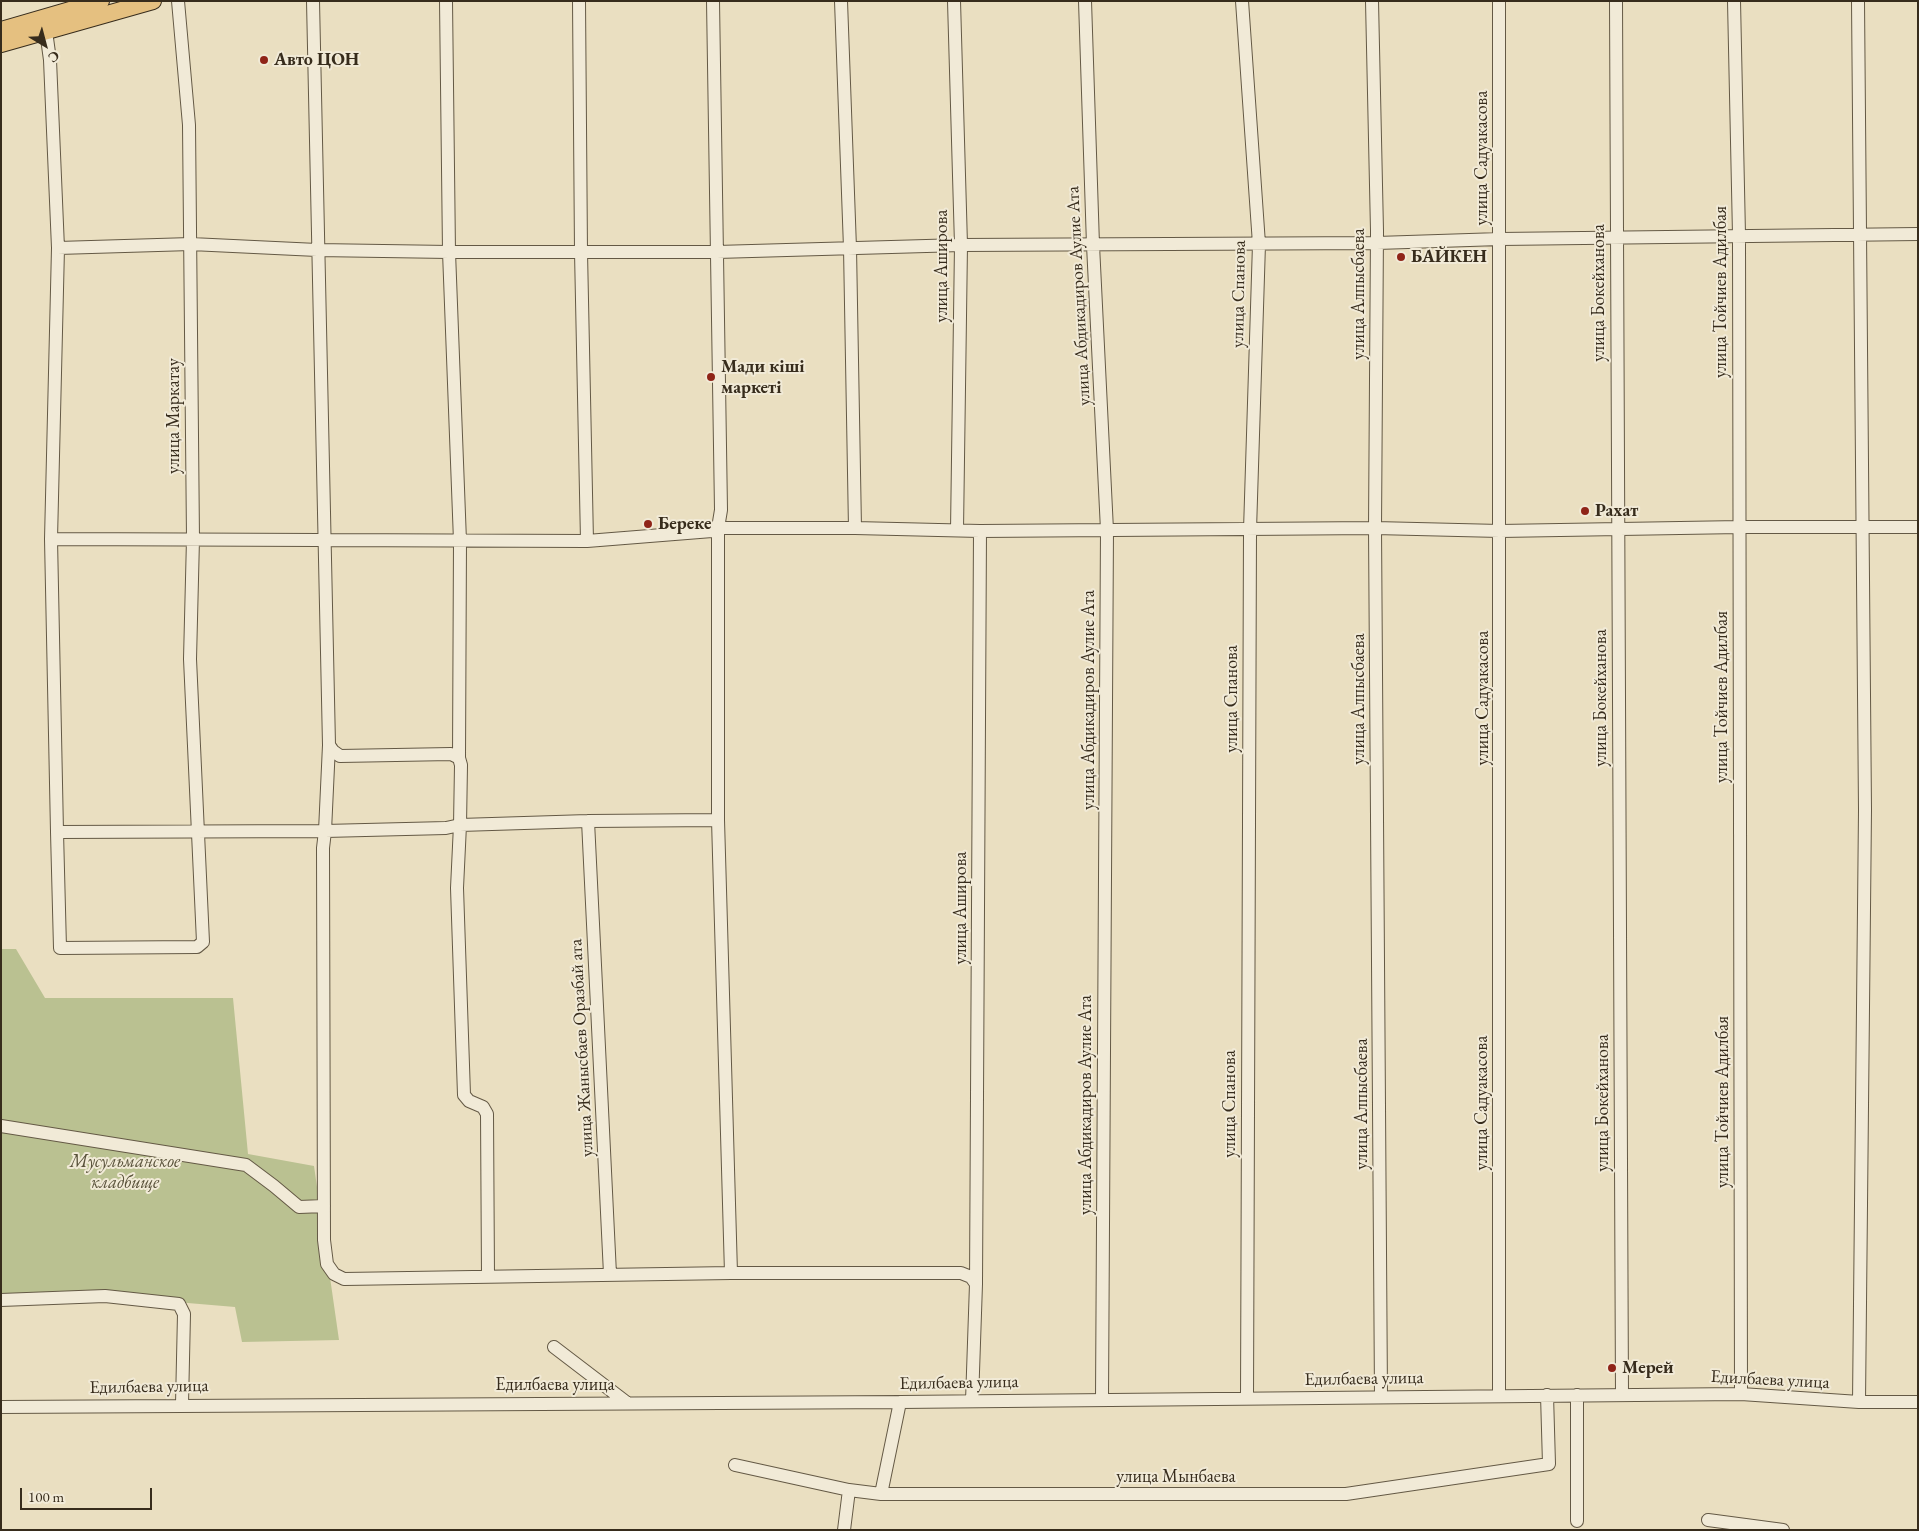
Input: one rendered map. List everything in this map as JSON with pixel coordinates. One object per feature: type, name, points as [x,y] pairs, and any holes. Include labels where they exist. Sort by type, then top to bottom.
[{"type":"main road","points":[[1,30],[101,1]]},
{"type":"main road","points":[[1,44],[153,1]]},
{"type":"street","name":"улица Маркатау","points":[[56,832],[60,948],[197,947],[204,942],[190,659],[193,539],[189,125],[178,1]]},
{"type":"street","points":[[313,1],[329,745],[326,832],[323,848],[324,1240],[327,1264],[334,1274],[344,1279],[731,1272],[961,1272],[971,1277],[976,1284]]},
{"type":"street","points":[[446,1],[449,252],[460,541],[459,758],[461,765],[457,888],[464,1095],[469,1102],[484,1107],[487,1114],[488,1276]]},
{"type":"street","points":[[579,1],[581,252],[587,541]]},
{"type":"street","points":[[713,1],[721,510],[718,528],[718,820],[731,1272]]},
{"type":"street","points":[[841,1],[850,248],[855,528]]},
{"type":"street","name":"улица Аширова","points":[[954,1],[961,246],[957,530]]},
{"type":"street","name":"улица Абдикадиров Аулие Ата","points":[[1085,1],[1107,530],[1102,1399]]},
{"type":"street","name":"улица Спанова","points":[[1242,1],[1259,244],[1250,530],[1246,1398]]},
{"type":"street","name":"улица Алпысбаева","points":[[1372,1],[1376,243],[1375,528],[1381,1396]]},
{"type":"street","name":"улица Садуакасова","points":[[1499,1],[1499,1395]]},
{"type":"street","name":"улица Бокейханова","points":[[1616,1],[1622,1394]]},
{"type":"street","name":"улица Тойчиев Адилбая","points":[[1734,1],[1739,235],[1741,1394]]},
{"type":"street","points":[[1858,1],[1864,810],[1859,1402]]},
{"type":"street","points":[[46,31],[50,60],[58,248],[52,539],[56,832],[326,832],[588,820],[718,820]]},
{"type":"street","points":[[58,248],[191,244],[317,250],[717,252],[961,246],[1376,243],[1616,237],[1918,234]]},
{"type":"street","points":[[52,539],[587,541],[712,531],[718,528],[855,528],[980,532],[1375,528],[1500,531],[1740,527],[1918,527]]},
{"type":"street","name":"улица Аширова","points":[[972,1401],[976,1284],[980,532]]},
{"type":"street","points":[[329,745],[340,756],[451,754],[459,758]]},
{"type":"street","name":"улица Жанысбаев Оразбай ата","points":[[588,820],[610,1274]]},
{"type":"street","points":[[1,1126],[246,1165],[299,1207],[324,1206]]},
{"type":"street","points":[[1,1300],[105,1296],[179,1304],[184,1314],[182,1404]]},
{"type":"street","points":[[554,1347],[626,1402]]},
{"type":"street","name":"Едилбаева улица","points":[[1,1406],[900,1402],[1622,1394],[1741,1394],[1859,1402],[1918,1402]]},
{"type":"street","name":"улица Мынбаева","points":[[735,1465],[849,1490],[881,1494],[1346,1494],[1549,1464],[1547,1395]]},
{"type":"street","points":[[1577,1521],[1578,1395]]},
{"type":"street","points":[[881,1494],[900,1402]]},
{"type":"street","points":[[844,1530],[849,1490]]},
{"type":"street","points":[[1708,1520],[1783,1530]]},
{"type":"green space","name":"Мусульманское кладбище","points":[[1,949],[16,949],[45,998],[233,998],[248,1154],[314,1166],[339,1340],[242,1342],[235,1307],[105,1296],[1,1302]]},
{"type":"place","name":"Авто ЦОН","points":[[264,60]]},
{"type":"place","name":"БАЙКЕН","points":[[1401,257]]},
{"type":"place","name":"Мади кіші маркеті","points":[[711,377]]},
{"type":"place","name":"Рахат","points":[[1585,511]]},
{"type":"place","name":"Береке","points":[[648,524]]},
{"type":"place","name":"Мерей","points":[[1612,1368]]}]
